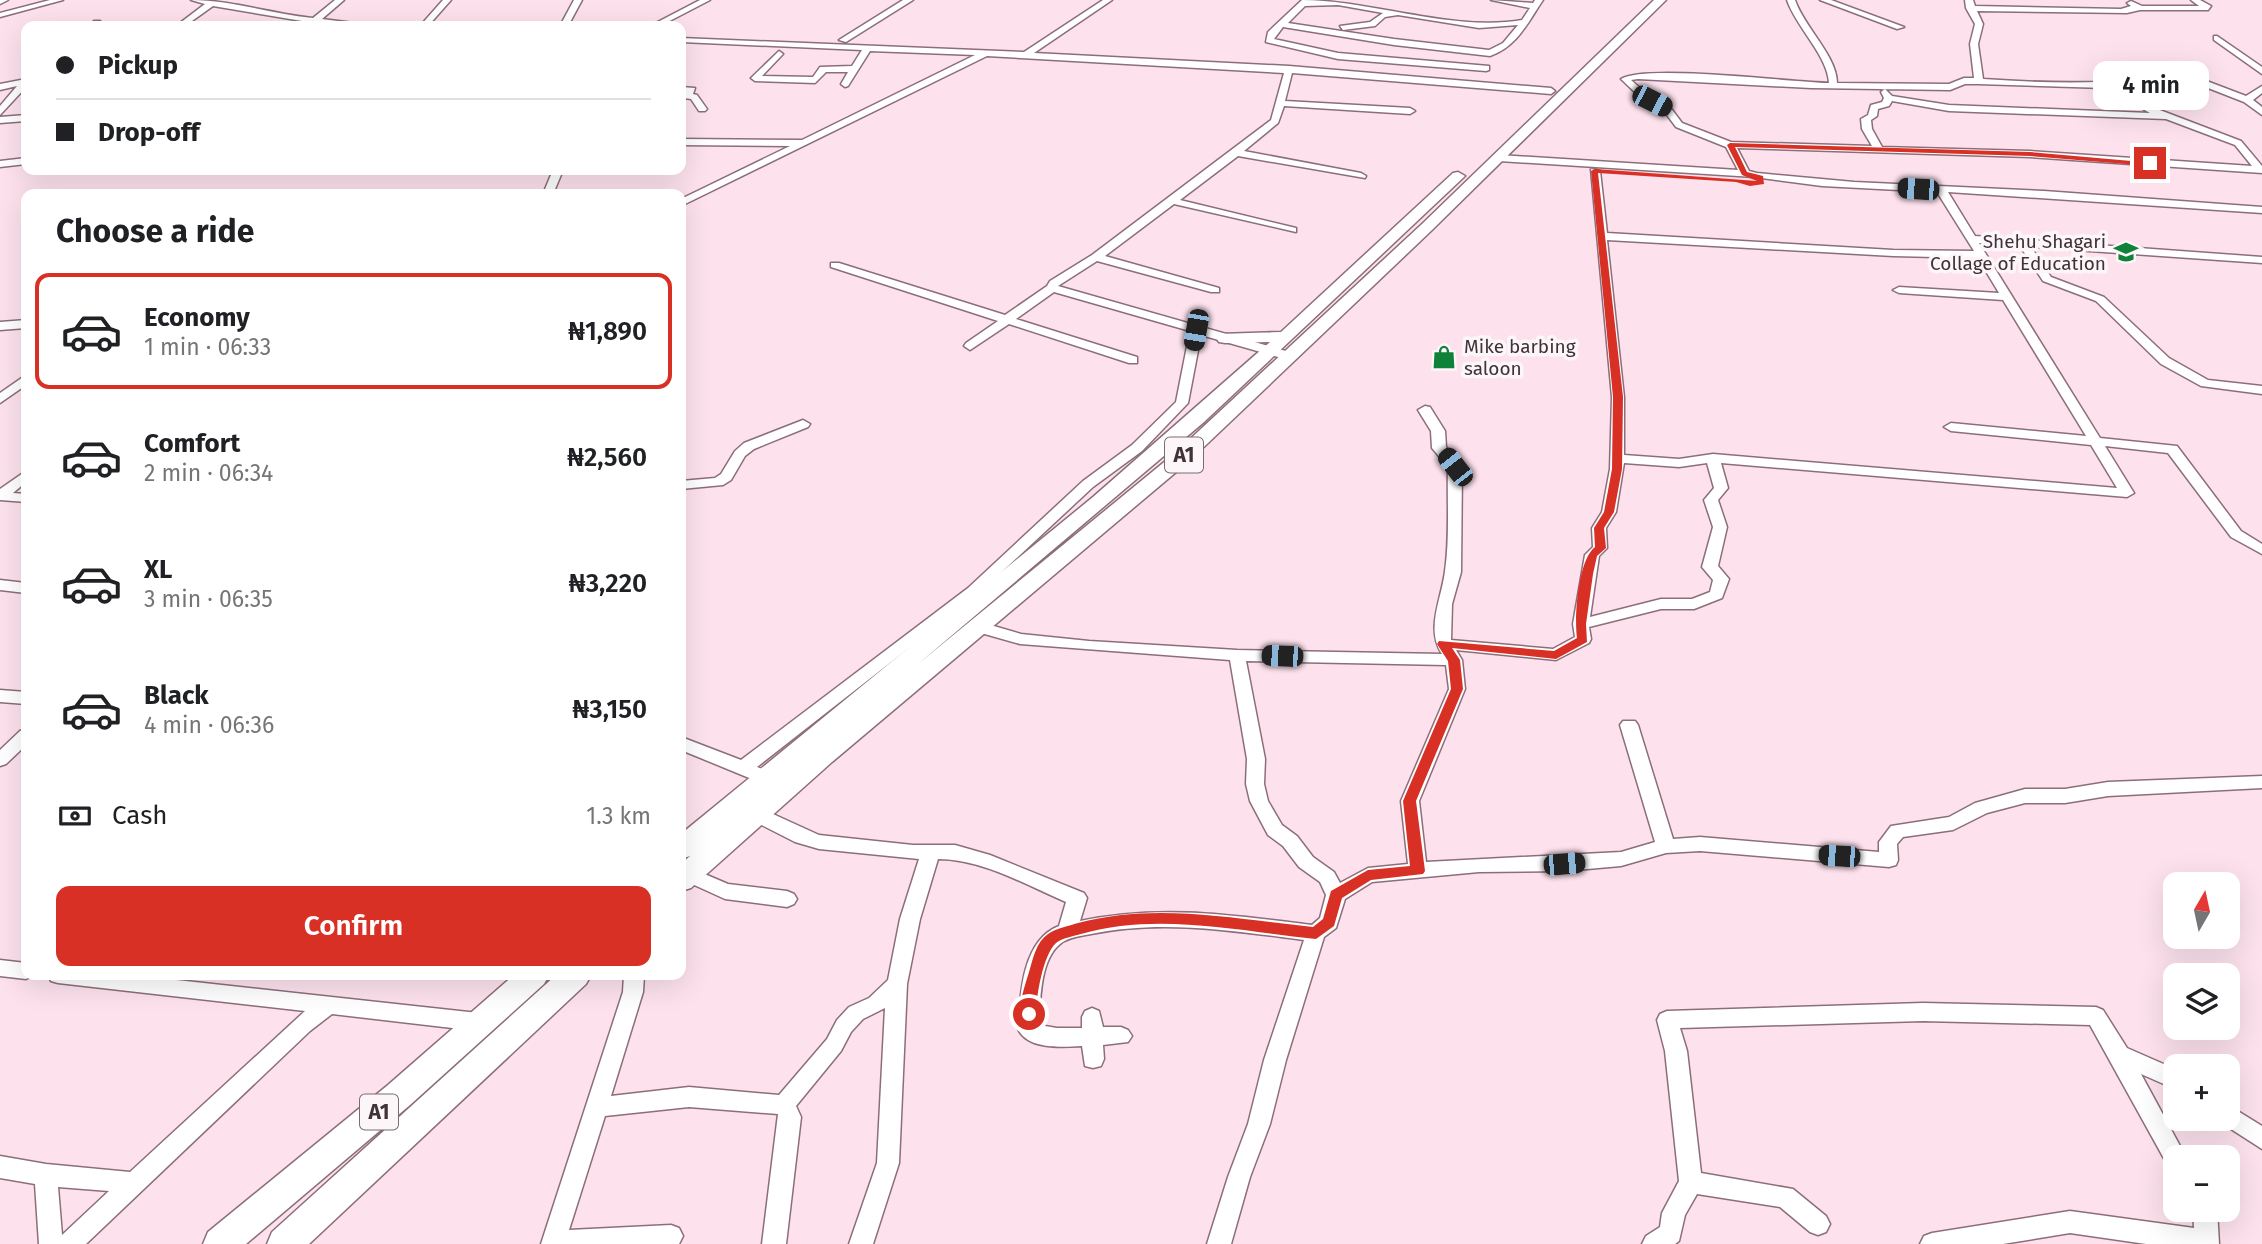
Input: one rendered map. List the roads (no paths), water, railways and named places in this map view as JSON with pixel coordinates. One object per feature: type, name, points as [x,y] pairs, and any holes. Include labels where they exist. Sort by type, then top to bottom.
[{"type":"highway","name":"A1","points":[[686,875],[1171,467],[1278,352],[1551,91],[1638,0]]},
{"type":"highway","name":"A1","points":[[686,845],[882,679],[993,592],[1162,449],[1245,373],[1278,352],[1496,161],[1660,0]]},
{"type":"highway","points":[[1226,341],[1278,352]]},
{"type":"highway","points":[[1226,341],[1238,355],[1245,373]]},
{"type":"highway","name":"A1","points":[[220,1244],[399,1095],[528,980]]},
{"type":"highway","name":"A1","points":[[284,1244],[571,980]]},
{"type":"street","points":[[0,15],[59,0]]},
{"type":"street","points":[[195,0],[233,3],[314,21],[340,0]]},
{"type":"street","points":[[428,21],[447,0]]},
{"type":"street","points":[[567,21],[578,0]]},
{"type":"street","points":[[664,21],[706,0]]},
{"type":"street","points":[[843,40],[909,0]]},
{"type":"street","points":[[1027,54],[1108,0]]},
{"type":"street","points":[[1386,0],[1397,13]]},
{"type":"street","points":[[1495,0],[1537,3]]},
{"type":"street","points":[[1791,0],[1794,12],[1827,61],[1834,75],[1833,83]]},
{"type":"street","points":[[1824,0],[1900,27]]},
{"type":"street","points":[[2126,0],[2140,8]]},
{"type":"street","points":[[1978,81],[1974,44],[1979,24],[1969,4],[2127,11],[2124,9],[2208,8],[2195,0]]},
{"type":"street","points":[[1486,68],[1338,56],[1298,49],[1268,38],[1304,2],[1338,3],[1491,27],[1523,22]]},
{"type":"street","points":[[187,21],[212,3]]},
{"type":"street","points":[[1281,24],[1394,42],[1490,53],[1499,51],[1509,43],[1537,3]]},
{"type":"street","points":[[0,22],[10,12]]},
{"type":"street","points":[[1313,28],[1372,24],[1383,15],[1397,13]]},
{"type":"street","points":[[2217,38],[2262,71]]},
{"type":"street","points":[[686,40],[1027,54],[1289,69],[1551,91]]},
{"type":"street","points":[[845,84],[868,47]]},
{"type":"street","points":[[686,201],[988,53]]},
{"type":"street","points":[[1490,53],[1487,61],[1490,66],[1486,68],[1485,75],[1502,86]]},
{"type":"street","points":[[779,54],[755,78],[815,80],[823,69],[853,69]]},
{"type":"street","points":[[970,346],[1052,288],[1054,283],[1096,257],[1275,121],[1289,69]]},
{"type":"street","points":[[2199,74],[2152,84],[2109,87],[1978,81],[1964,81],[1950,87],[1652,76],[1625,79],[1645,97],[1667,109],[1679,125],[1730,145],[2030,154],[2261,170]]},
{"type":"street","points":[[2187,77],[2247,100],[2262,112]]},
{"type":"street","points":[[0,80],[21,80]]},
{"type":"street","points":[[0,87],[21,81]]},
{"type":"street","points":[[1880,84],[1889,98],[1949,108],[2165,116]]},
{"type":"street","points":[[0,112],[21,86]]},
{"type":"street","points":[[2109,87],[2141,106],[2238,143],[2261,170]]},
{"type":"street","points":[[2247,100],[2262,89]]},
{"type":"street","points":[[686,90],[692,90],[687,96],[694,97],[702,109]]},
{"type":"street","points":[[1879,150],[1867,129],[1866,119],[1872,116],[1874,107],[1886,104],[1889,98]]},
{"type":"street","points":[[1280,103],[1410,111]]},
{"type":"street","points":[[0,120],[21,118]]},
{"type":"street","points":[[686,142],[803,143]]},
{"type":"street","points":[[1730,145],[1739,176]]},
{"type":"street","points":[[1236,153],[1361,176]]},
{"type":"street","points":[[1496,161],[1595,171],[1739,176]]},
{"type":"street","points":[[1496,161],[1739,176],[1750,184],[1759,179],[1942,191],[2013,192],[2262,210]]},
{"type":"street","points":[[0,164],[21,162]]},
{"type":"street","points":[[1443,644],[1556,655],[1583,639],[1581,624],[1592,555],[1600,548],[1599,528],[1609,512],[1617,469],[1618,397],[1595,171]]},
{"type":"street","points":[[1616,458],[1679,463],[1713,458],[2127,494],[1942,191]]},
{"type":"street","points":[[1169,201],[1292,230]]},
{"type":"street","points":[[1602,236],[1894,253],[1983,255]]},
{"type":"street","points":[[1973,239],[2262,260]]},
{"type":"street","points":[[2023,242],[2047,279],[2100,299],[2165,361],[2205,383],[2262,390]]},
{"type":"street","points":[[1096,257],[1215,290]]},
{"type":"street","points":[[835,265],[1133,360]]},
{"type":"street","points":[[1052,288],[1226,341],[1278,352]]},
{"type":"street","points":[[1899,290],[2008,297]]},
{"type":"street","points":[[0,326],[21,324]]},
{"type":"street","points":[[743,768],[972,591],[1088,484],[1137,448],[1182,403],[1200,332]]},
{"type":"street","points":[[0,399],[21,383]]},
{"type":"street","points":[[1418,871],[1410,801],[1457,689],[1454,660],[1443,644],[1444,604],[1453,572],[1455,467],[1439,448],[1438,431],[1424,410]]},
{"type":"street","points":[[686,484],[718,481],[726,477],[740,454],[749,446],[803,424]]},
{"type":"street","points":[[1951,427],[2172,449],[2236,534],[2262,550]]},
{"type":"street","points":[[1581,624],[1661,604],[1695,604],[1717,595],[1720,579],[1710,567],[1720,527],[1711,500],[1721,488],[1713,458]]},
{"type":"street","points":[[0,496],[21,479]]},
{"type":"street","points":[[0,496],[21,498]]},
{"type":"street","points":[[0,585],[21,587]]},
{"type":"street","points":[[980,626],[1020,639],[1047,643],[1237,655],[1454,660]]},
{"type":"street","points":[[1219,1244],[1239,1177],[1259,1124],[1275,1060],[1316,933],[1329,922],[1336,895],[1327,877],[1306,862],[1290,841],[1278,834],[1259,801],[1255,784],[1256,759],[1237,655]]},
{"type":"street","points":[[0,696],[21,698]]},
{"type":"street","points":[[1629,725],[1666,846]]},
{"type":"street","points":[[0,760],[21,740]]},
{"type":"street","points":[[686,745],[765,777]]},
{"type":"street","points":[[1336,895],[1368,875],[1479,864],[1564,864],[1620,859],[1666,846],[1700,844],[1889,860],[1888,842],[1898,831],[1953,823],[1981,808],[2025,796],[2065,796],[2108,789],[2262,782]]},
{"type":"street","points":[[756,814],[802,837],[820,842],[930,853],[955,852],[983,860],[1077,898],[1067,932]]},
{"type":"street","points":[[861,1244],[888,1163],[897,984],[910,919],[930,853]]},
{"type":"street","points":[[686,878],[725,891],[787,899]]},
{"type":"street","points":[[1121,1035],[1092,1026],[1053,1039],[1032,1034],[1028,1029],[1029,1000],[1042,953],[1052,938],[1103,922],[1137,917],[1316,933]]},
{"type":"street","points":[[0,968],[21,970]]},
{"type":"street","points":[[105,980],[478,1022]]},
{"type":"street","points":[[634,980],[633,992],[554,1243],[671,1236]]},
{"type":"street","points":[[785,1105],[795,1089],[834,1045],[844,1026],[856,1013],[876,1004],[897,984]]},
{"type":"street","points":[[69,1244],[303,1025],[330,1004]]},
{"type":"street","points":[[1654,1244],[1671,1234],[1674,1213],[1691,1182],[1676,1051],[1667,1020],[1923,1012],[2096,1016],[2122,1056],[2132,1082],[2168,1145]]},
{"type":"street","points":[[1092,1026],[1093,1059]]},
{"type":"street","points":[[2122,1056],[2163,1074]]},
{"type":"street","points":[[597,1107],[689,1097],[785,1105]]},
{"type":"street","points":[[774,1244],[790,1117],[785,1105]]},
{"type":"street","points":[[2240,1123],[2262,1139]]},
{"type":"street","points":[[0,1167],[46,1175],[133,1183]]},
{"type":"street","points":[[46,1175],[51,1244]]},
{"type":"street","points":[[1691,1182],[1785,1197],[1818,1224]]},
{"type":"street","points":[[1933,1244],[2070,1222],[2207,1243],[2206,1222]]},
{"type":"place","name":"Shehu Shagari Collage of Education","points":[[2126,252]]},
{"type":"place","name":"Mike barbing saloon","points":[[1444,357]]}]
